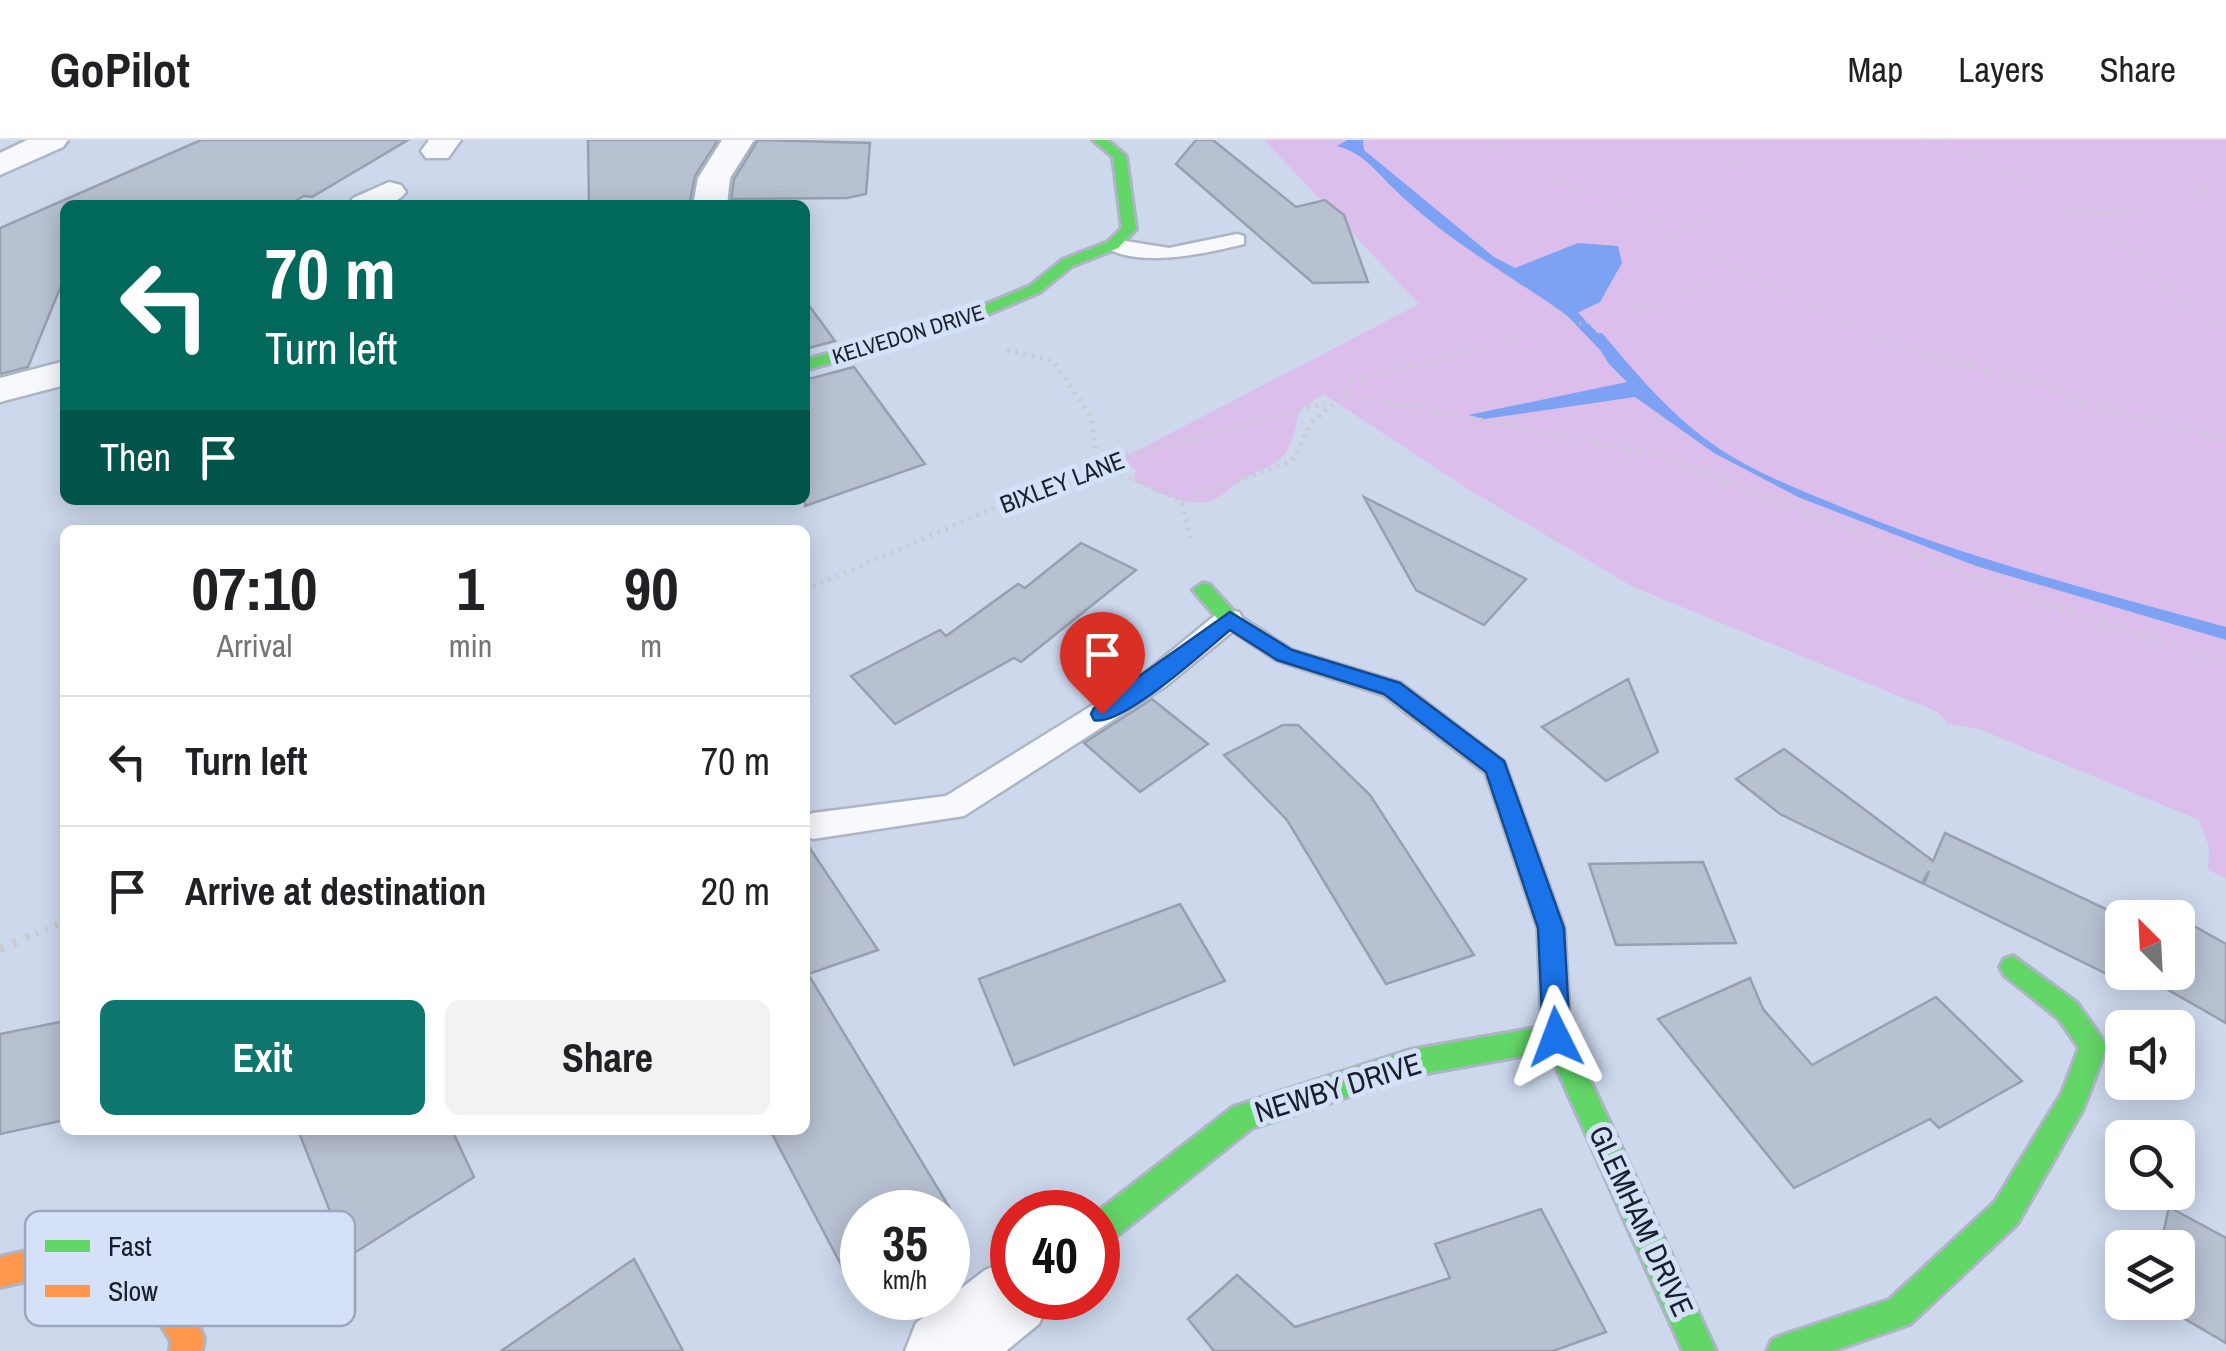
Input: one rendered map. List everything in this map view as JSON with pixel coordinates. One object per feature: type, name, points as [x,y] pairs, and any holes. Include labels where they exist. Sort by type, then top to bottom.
[{"type":"street","points":[[0,165],[52,140]]},
{"type":"street","points":[[711,200],[714,178],[738,140]]},
{"type":"street","points":[[1099,140],[1119,156],[1129,229],[1112,245]]},
{"type":"street","name":"KELVEDON DRIVE","points":[[810,364],[952,324],[1034,289],[1067,263],[1112,245]]},
{"type":"street","points":[[0,390],[60,375]]},
{"type":"street","points":[[1203,590],[1230,619],[1284,655],[1392,688],[1496,768],[1551,928],[1556,1037]]},
{"type":"street","points":[[1783,1351],[1900,1314],[2006,1212],[2063,1116],[2093,1046],[2068,1012],[2013,967]]},
{"type":"street","name":"NEWBY DRIVE","points":[[1120,1214],[1243,1117],[1410,1063],[1556,1037]]},
{"type":"street","name":"GLEMHAM DRIVE","points":[[1556,1037],[1700,1351]]},
{"type":"street","points":[[0,1272],[25,1266]]},
{"type":"street","points":[[944,1351],[990,1314]]},
{"type":"street","points":[[180,1326],[188,1338],[186,1351]]},
{"type":"lane","points":[[1112,245],[1170,254],[1238,240]]},
{"type":"lane","points":[[813,826],[952,807],[1156,679],[1230,619]]},
{"type":"path","points":[[1486,140],[1510,152],[1523,168],[1632,208],[1658,222],[1672,239],[1844,318],[1886,342],[1924,350],[1955,364],[2037,383],[2081,402],[2226,439]]},
{"type":"path","points":[[1672,239],[1686,227],[1717,217],[1729,188],[1725,169],[1739,166],[1740,160],[1772,140]]},
{"type":"path","points":[[1930,140],[2034,182],[2068,210],[2140,253],[2150,262],[2149,271],[2159,283],[2226,328]]},
{"type":"path","points":[[2068,210],[2114,214],[2193,198],[2226,164]]},
{"type":"path","points":[[1751,275],[1706,283],[1664,302],[1596,320],[1349,381],[1346,394],[1656,454],[2021,597],[2226,662]]},
{"type":"path","points":[[952,324],[976,342],[1053,361],[1091,417],[1098,463],[1180,501],[1292,461],[1308,424],[1329,402]]},
{"type":"path","name":"BIXLEY LANE","points":[[810,588],[1098,463],[1329,402],[1346,394]]},
{"type":"path","points":[[1180,501],[1203,590]]},
{"type":"path","points":[[0,949],[60,924]]},
{"type":"shaded area","points":[[1264,140],[2226,140],[2226,878],[2208,870],[2209,847],[2199,820],[1979,729],[1948,724],[1938,712],[1633,587],[1468,489],[1323,394],[1299,411],[1292,440],[1283,456],[1217,498],[1197,503],[1186,501],[1134,481],[1135,469],[1117,461],[1419,304]]},
{"type":"water","points":[[1347,140],[1363,140],[1364,150],[1494,257],[1515,268],[1578,243],[1618,246],[1622,263],[1600,302],[1569,317],[1455,240],[1412,206],[1367,162],[1337,146]]},
{"type":"water","points":[[1602,333],[1689,426],[1718,448],[1769,476],[1934,542],[2226,627],[2226,640],[1976,566],[1798,497],[1714,453],[1635,397],[1484,419],[1468,415],[1627,382],[1609,364],[1590,334]]},
{"type":"building","points":[[201,140],[408,140],[312,197],[297,200],[64,200]]},
{"type":"building","points":[[588,140],[718,140],[695,176],[690,200],[589,200]]},
{"type":"building","points":[[758,140],[870,143],[866,194],[847,198],[731,199],[734,179]]},
{"type":"building","points":[[1196,140],[1213,140],[1296,207],[1325,200],[1344,215],[1368,282],[1313,283],[1176,164]]},
{"type":"building","points":[[60,202],[60,288],[28,367],[0,374],[0,228]]},
{"type":"building","points":[[810,307],[835,341],[810,348]]},
{"type":"building","points":[[854,367],[925,464],[810,504],[810,379]]},
{"type":"building","points":[[1364,497],[1526,579],[1484,625],[1416,590]]},
{"type":"building","points":[[1081,543],[1136,570],[1021,662],[1014,658],[895,724],[851,676],[940,630],[946,636],[1018,584],[1025,588]]},
{"type":"building","points":[[1628,679],[1658,752],[1606,781],[1542,727]]},
{"type":"building","points":[[1152,699],[1208,744],[1140,792],[1084,743]]},
{"type":"building","points":[[1283,725],[1298,725],[1370,795],[1474,955],[1386,984],[1287,820],[1224,755]]},
{"type":"building","points":[[1784,749],[1933,861],[1945,833],[2105,909],[2105,973],[1924,884],[1929,871],[1922,883],[1780,814],[1736,779]]},
{"type":"building","points":[[810,848],[878,950],[810,973]]},
{"type":"building","points":[[1703,862],[1736,943],[1616,945],[1589,864]]},
{"type":"building","points":[[1180,904],[1225,981],[1014,1065],[979,979]]},
{"type":"building","points":[[2195,927],[2226,944],[2226,1023],[2168,990],[2195,990]]},
{"type":"building","points":[[810,977],[939,1190],[840,1190],[840,1263],[773,1135],[810,1135]]},
{"type":"building","points":[[1750,978],[1763,1009],[1812,1065],[1936,997],[2022,1081],[1939,1128],[1930,1119],[1794,1188],[1658,1019]]},
{"type":"building","points":[[60,1022],[60,1121],[0,1134],[0,1034]]},
{"type":"building","points":[[300,1135],[454,1135],[474,1177],[355,1253],[355,1211],[330,1211]]},
{"type":"building","points":[[1541,1209],[1606,1332],[1553,1351],[1214,1351],[1188,1319],[1237,1275],[1295,1327],[1450,1278],[1435,1244]]},
{"type":"building","points":[[2168,1210],[2175,1210],[2226,1238],[2226,1343],[2187,1320],[2195,1320],[2195,1230],[2164,1230]]},
{"type":"building","points":[[634,1259],[683,1351],[501,1351]]},
{"type":"waterway","points":[[1559,300],[1607,350]]},
{"type":"traffic: fast","points":[[810,364],[952,324],[1035,289],[1067,263],[1113,245],[1129,229],[1119,156],[1099,140]]},
{"type":"traffic: fast","points":[[1203,590],[1229,619],[1284,655],[1392,689],[1496,768],[1551,928],[1556,1037],[1700,1351]]},
{"type":"traffic: fast","points":[[1783,1351],[1899,1313],[2006,1213],[2073,1100],[2093,1046],[2068,1011],[2013,967]]},
{"type":"traffic: fast","points":[[1120,1214],[1243,1117],[1410,1063],[1556,1037]]},
{"type":"traffic: slow","points":[[0,1272],[25,1266]]},
{"type":"traffic: slow","points":[[180,1326],[188,1338],[186,1351]]},
{"type":"route","points":[[1102,714],[1156,679],[1230,619],[1284,655],[1392,688],[1496,768],[1551,928],[1556,1037]]}]
